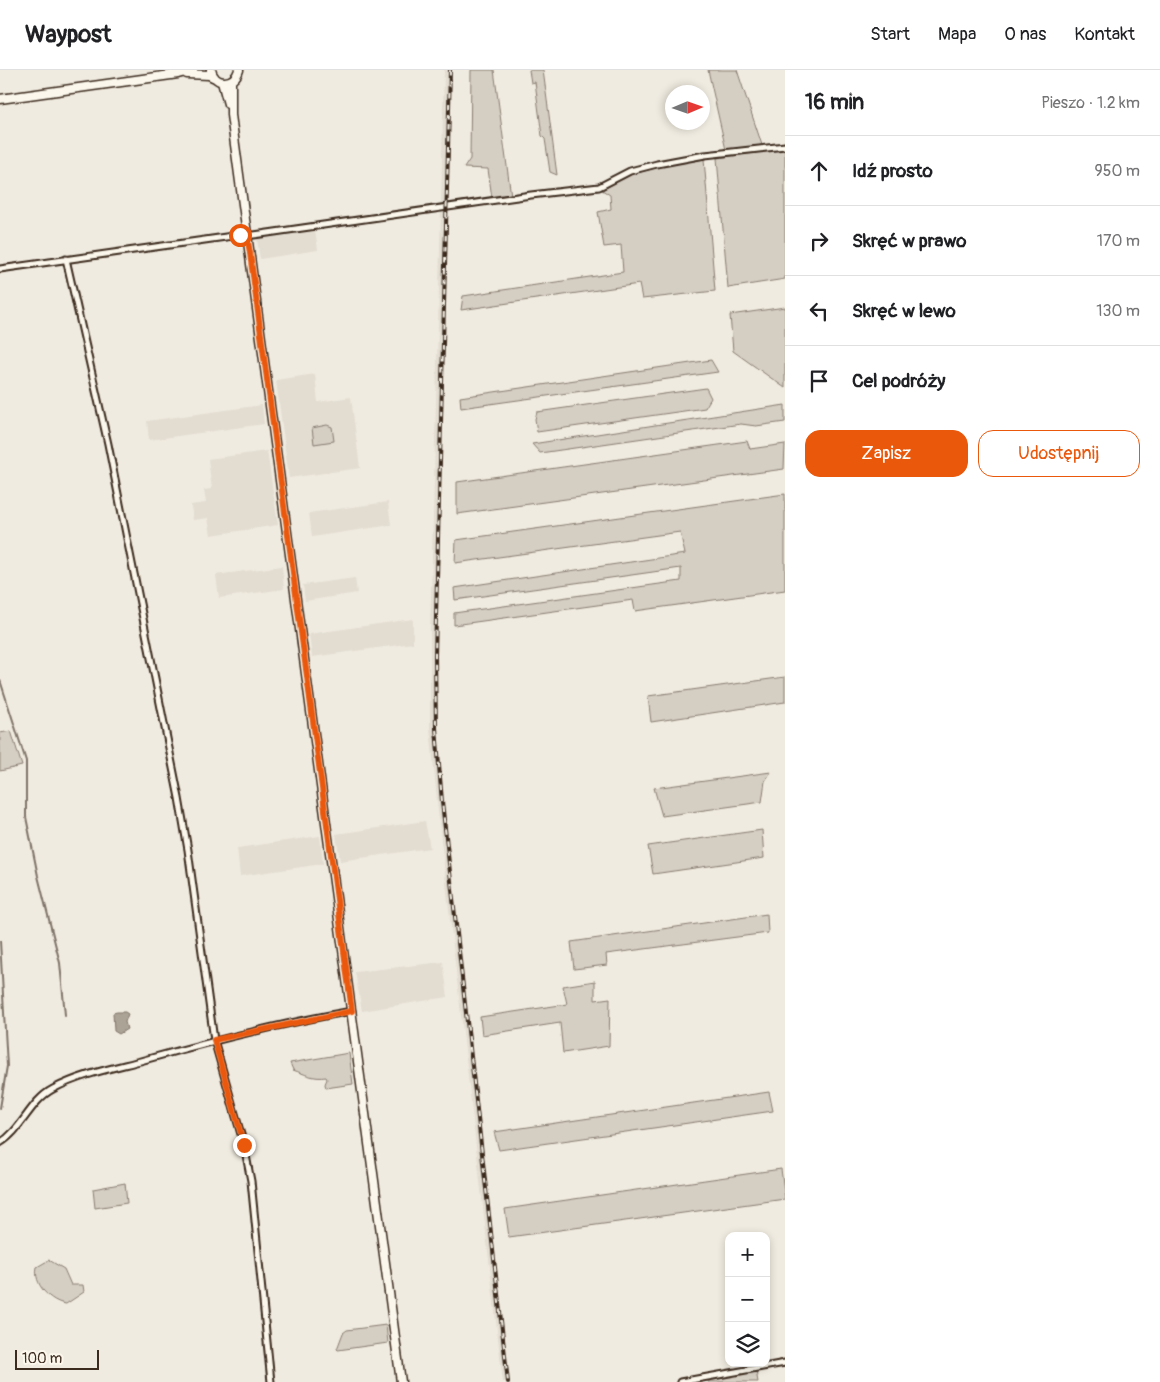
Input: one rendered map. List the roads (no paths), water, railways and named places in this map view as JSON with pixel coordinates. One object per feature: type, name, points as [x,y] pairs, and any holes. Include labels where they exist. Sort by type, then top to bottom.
[{"type":"main road","points":[[0,97],[178,74],[193,70]]},
{"type":"main road","points":[[222,82],[231,81],[239,70]]},
{"type":"main road","points":[[178,74],[212,74],[222,82],[231,115]]},
{"type":"main road","points":[[231,81],[231,115],[401,1382]]},
{"type":"street","points":[[0,269],[599,187],[630,171],[656,164],[785,146]]},
{"type":"street","points":[[66,259],[108,444],[179,798],[214,1040],[244,1145],[251,1180],[271,1382]]},
{"type":"street","points":[[0,1143],[10,1137],[36,1103],[51,1090],[74,1079],[214,1040],[352,1011]]},
{"type":"street","points":[[680,1382],[785,1363]]},
{"type":"waterway","points":[[0,680],[26,761],[26,817],[38,876],[60,963],[65,1015]]},
{"type":"waterway","points":[[0,941],[7,1066],[0,1108]]},
{"type":"railway","points":[[450,70],[435,656],[436,728],[442,802],[508,1382]]}]
